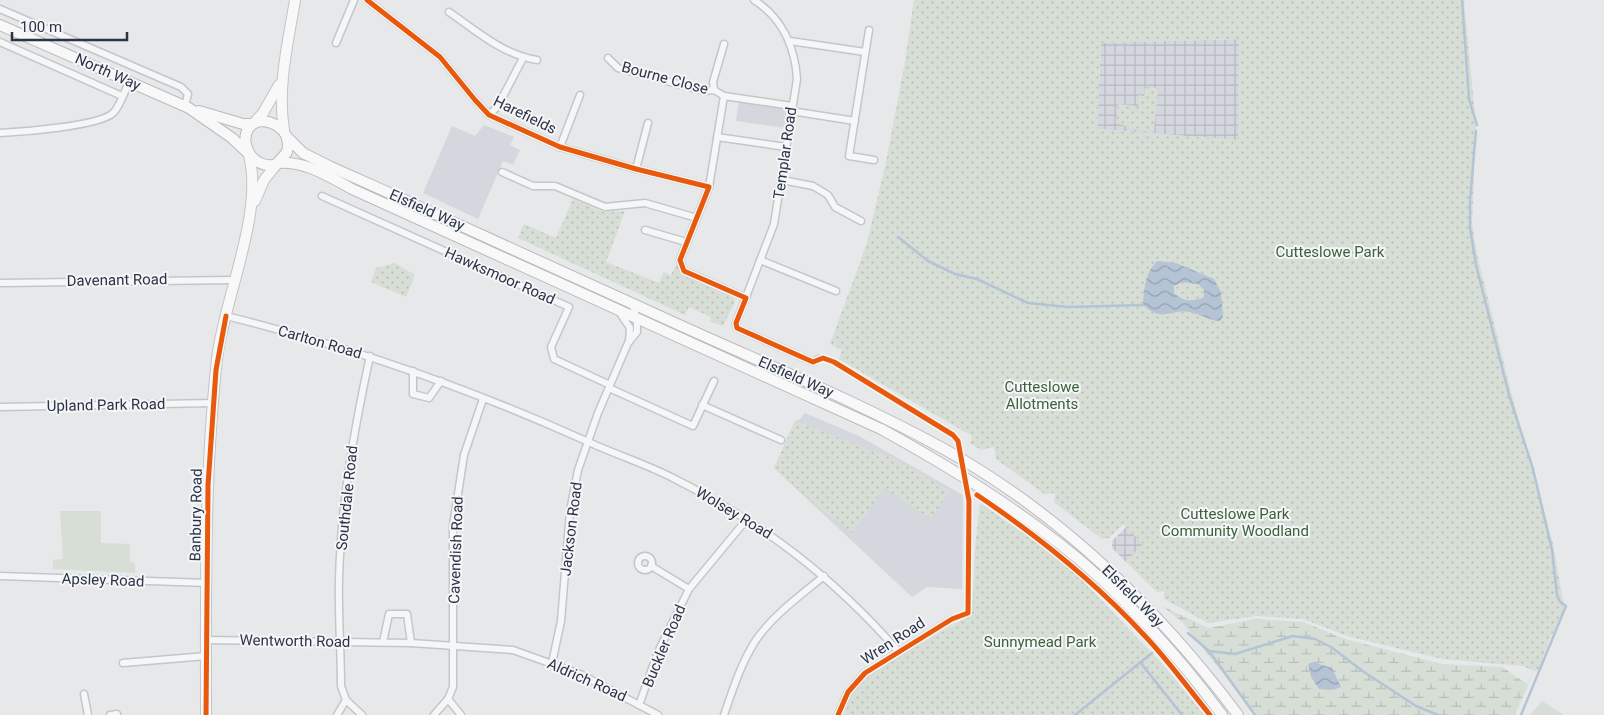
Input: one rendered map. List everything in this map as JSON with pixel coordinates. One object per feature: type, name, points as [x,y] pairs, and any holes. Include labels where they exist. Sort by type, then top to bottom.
[{"type":"main road","points":[[282,80],[268,106],[253,123],[246,136],[249,154],[266,165],[276,164],[287,152],[286,134],[280,106],[282,80],[295,0]]},
{"type":"main road","name":"North Way","points":[[0,25],[187,107],[234,122],[253,123]]},
{"type":"main road","name":"North Way","points":[[187,107],[232,138],[249,154]]},
{"type":"main road","points":[[253,123],[268,122],[286,134]]},
{"type":"main road","name":"Elsfield Way","points":[[286,134],[304,153],[323,163],[844,398],[946,450],[993,480],[1093,556],[1161,622],[1214,683],[1238,715]]},
{"type":"main road","name":"Banbury Road","points":[[206,715],[208,485],[213,403],[219,346],[251,208],[254,178],[249,154]]},
{"type":"main road","name":"Elsfield Way","points":[[276,164],[296,162],[312,168],[352,189],[881,430],[939,461],[1021,515],[1060,544],[1113,592],[1178,660],[1222,715]]},
{"type":"main road","name":"Banbury Road","points":[[251,208],[264,180],[276,164]]},
{"type":"street","points":[[336,43],[354,0]]},
{"type":"street","name":"Harefields","points":[[367,0],[440,57],[474,100],[489,115],[560,147],[636,169],[709,187]]},
{"type":"street","name":"Templar Road","points":[[754,0],[762,5],[781,25],[790,41],[796,63],[796,78],[774,224],[739,315],[737,328],[743,333],[812,362],[819,359]]},
{"type":"street","points":[[0,10],[181,87],[188,94],[187,107]]},
{"type":"street","points":[[449,12],[489,42],[523,58],[537,60]]},
{"type":"street","points":[[869,30],[849,156],[874,160]]},
{"type":"street","points":[[790,41],[865,52]]},
{"type":"street","points":[[0,42],[122,96]]},
{"type":"street","points":[[714,90],[713,82],[724,44]]},
{"type":"street","name":"Harefields","points":[[489,115],[498,106],[523,58]]},
{"type":"street","name":"Bourne Close","points":[[608,58],[618,68],[704,90],[714,90],[724,96]]},
{"type":"street","points":[[0,133],[35,131],[106,118],[116,109],[129,82]]},
{"type":"street","name":"Harefields","points":[[560,147],[580,95]]},
{"type":"street","points":[[746,298],[684,271],[680,260],[709,187],[724,96],[855,121]]},
{"type":"street","points":[[636,169],[648,123]]},
{"type":"street","points":[[717,137],[786,148]]},
{"type":"street","points":[[502,172],[533,186],[555,186],[605,207],[645,203],[697,218]]},
{"type":"street","points":[[782,180],[813,186],[828,195],[836,207],[862,221]]},
{"type":"street","name":"Hawksmoor Road","points":[[322,196],[569,307],[551,347],[552,355],[561,363],[610,387]]},
{"type":"street","points":[[645,230],[686,242]]},
{"type":"street","points":[[760,260],[836,291]]},
{"type":"street","name":"Davenant Road","points":[[0,283],[234,280]]},
{"type":"street","points":[[632,303],[637,319]]},
{"type":"street","points":[[618,310],[630,328],[628,343]]},
{"type":"street","name":"Carlton Road","points":[[226,316],[306,336],[370,356],[441,381],[540,420]]},
{"type":"street","name":"Jackson Road","points":[[552,663],[561,621],[570,510],[586,442],[628,343],[637,332],[637,319]]},
{"type":"street","name":"Southdale Road","points":[[346,700],[341,686],[339,580],[343,511],[355,428],[370,356]]},
{"type":"street","points":[[413,371],[413,394],[428,398],[441,381]]},
{"type":"street","points":[[610,387],[692,426],[714,381]]},
{"type":"street","name":"Cavendish Road","points":[[448,699],[453,687],[453,526],[464,455],[483,399]]},
{"type":"street","name":"Upland Park Road","points":[[0,407],[213,403]]},
{"type":"street","points":[[702,405],[781,440]]},
{"type":"street","name":"Wolsey Road","points":[[540,420],[586,442],[673,478],[747,519],[824,576],[867,617],[898,651]]},
{"type":"street","name":"Buckler Road","points":[[640,705],[658,652],[689,589],[747,519]]},
{"type":"street","points":[[651,566],[689,589]]},
{"type":"street","name":"Apsley Road","points":[[0,576],[207,583]]},
{"type":"street","points":[[724,715],[745,660],[757,639],[775,618],[824,576]]},
{"type":"street","points":[[383,642],[388,614],[397,612],[406,614],[411,643]]},
{"type":"street","name":"Wren Road","points":[[838,715],[848,692],[865,673],[952,619]]},
{"type":"street","name":"Wentworth Road","points":[[206,640],[383,642],[513,650]]},
{"type":"street","name":"Aldrich Road","points":[[513,650],[580,674],[658,715]]},
{"type":"street","points":[[123,663],[206,656]]},
{"type":"street","points":[[84,694],[88,715]]},
{"type":"street","points":[[434,715],[448,699],[461,715]]},
{"type":"street","points":[[337,715],[346,700],[362,715]]},
{"type":"shaded area","points":[[1239,39],[1238,140],[1097,129],[1101,43]]},
{"type":"shaded area","points":[[739,102],[787,108],[785,128],[736,121]]},
{"type":"shaded area","points":[[484,125],[514,137],[510,145],[520,150],[513,165],[503,161],[478,219],[423,193],[452,126],[475,136]]},
{"type":"shaded area","points":[[805,413],[859,436],[963,495],[962,589],[927,587],[912,597],[774,468],[795,421],[800,419]]},
{"type":"shaded area","points":[[1126,527],[1143,544],[1126,562],[1112,548],[1112,541]]},
{"type":"green space","name":"Cutteslowe Park","points":[[914,0],[1464,0],[1476,127],[1472,223],[1477,254],[1512,396],[1553,544],[1565,612],[1550,638],[1539,670],[1534,671],[1523,666],[1442,659],[1347,636],[1303,619],[1257,616],[1208,623],[1164,599],[1164,591],[1157,592],[1126,562],[1143,544],[1123,524],[1109,538],[1102,539],[1054,502],[1055,493],[1044,494],[996,459],[994,447],[981,450],[970,443],[972,436],[839,359],[842,350],[830,344],[867,243],[886,162],[905,62]],"holes":[[[1239,39],[1238,140],[1097,129],[1101,43]]]},
{"type":"green space","points":[[1145,87],[1158,88],[1154,132],[1129,129],[1129,127],[1116,123],[1118,104],[1138,106],[1139,95],[1144,96]]},
{"type":"green space","points":[[573,199],[603,212],[625,211],[606,262],[659,283],[664,272],[671,275],[677,263],[684,276],[733,298],[735,302],[723,326],[710,321],[711,317],[689,307],[685,315],[518,238],[524,224],[556,238]]},
{"type":"green space","points":[[395,263],[415,275],[406,297],[371,282],[376,268]]},
{"type":"green space","points":[[795,421],[897,460],[950,491],[931,519],[884,488],[853,533],[819,508],[774,468]]},
{"type":"green space","name":"Sunnymead Park","points":[[980,503],[1053,554],[1081,579],[1165,667],[1204,715],[844,715],[853,693],[873,672],[972,614],[975,548]]},
{"type":"green space","points":[[60,511],[101,511],[101,543],[130,544],[130,562],[135,563],[135,573],[53,569],[53,560],[63,559]]},
{"type":"green space","points":[[1162,606],[1208,628],[1256,619],[1303,622],[1345,639],[1442,664],[1502,667],[1527,684],[1534,671],[1515,715],[1256,715],[1183,623]]},
{"type":"green space","points":[[1542,701],[1564,715],[1530,715]]},
{"type":"water","points":[[1157,261],[1176,263],[1214,279],[1221,292],[1223,317],[1220,321],[1189,312],[1156,313],[1143,305],[1146,281]],"holes":[[[1182,282],[1198,284],[1204,290],[1204,297],[1188,300],[1174,293],[1174,286]]]},
{"type":"water","points":[[1313,662],[1332,668],[1341,687],[1332,690],[1319,689],[1311,677],[1308,664]]},
{"type":"waterway","points":[[1462,0],[1469,99],[1477,125]]},
{"type":"waterway","points":[[1476,131],[1470,200],[1470,228],[1476,265],[1509,395],[1533,469],[1552,550],[1557,595],[1560,602],[1566,606],[1521,715]]},
{"type":"waterway","points":[[898,237],[928,261],[955,274],[977,279],[1028,303],[1068,307],[1143,305]]},
{"type":"waterway","points":[[1188,633],[1209,651],[1255,715]]},
{"type":"waterway","points":[[1209,651],[1235,654],[1293,636],[1315,639],[1331,647],[1364,672],[1416,706],[1438,715]]},
{"type":"waterway","points":[[1075,715],[1152,653]]},
{"type":"waterway","points":[[1140,662],[1182,715]]},
{"type":"cycle path","points":[[367,0],[440,57],[489,115],[560,147],[636,169],[709,187],[680,260],[684,271],[746,298],[736,323],[737,328],[813,362],[823,358],[834,362],[953,435],[958,441],[969,501],[968,613],[952,619],[865,673],[848,692],[838,715]]},
{"type":"cycle path","points":[[206,715],[208,485],[216,370],[226,316]]},
{"type":"cycle path","points":[[977,495],[1065,560],[1105,596],[1170,664],[1210,715]]},
{"type":"park label","name":"Cutteslowe Allotments","points":[[1042,396]]},
{"type":"park label","name":"Cutteslowe Park Community Woodland","points":[[1235,522]]}]
